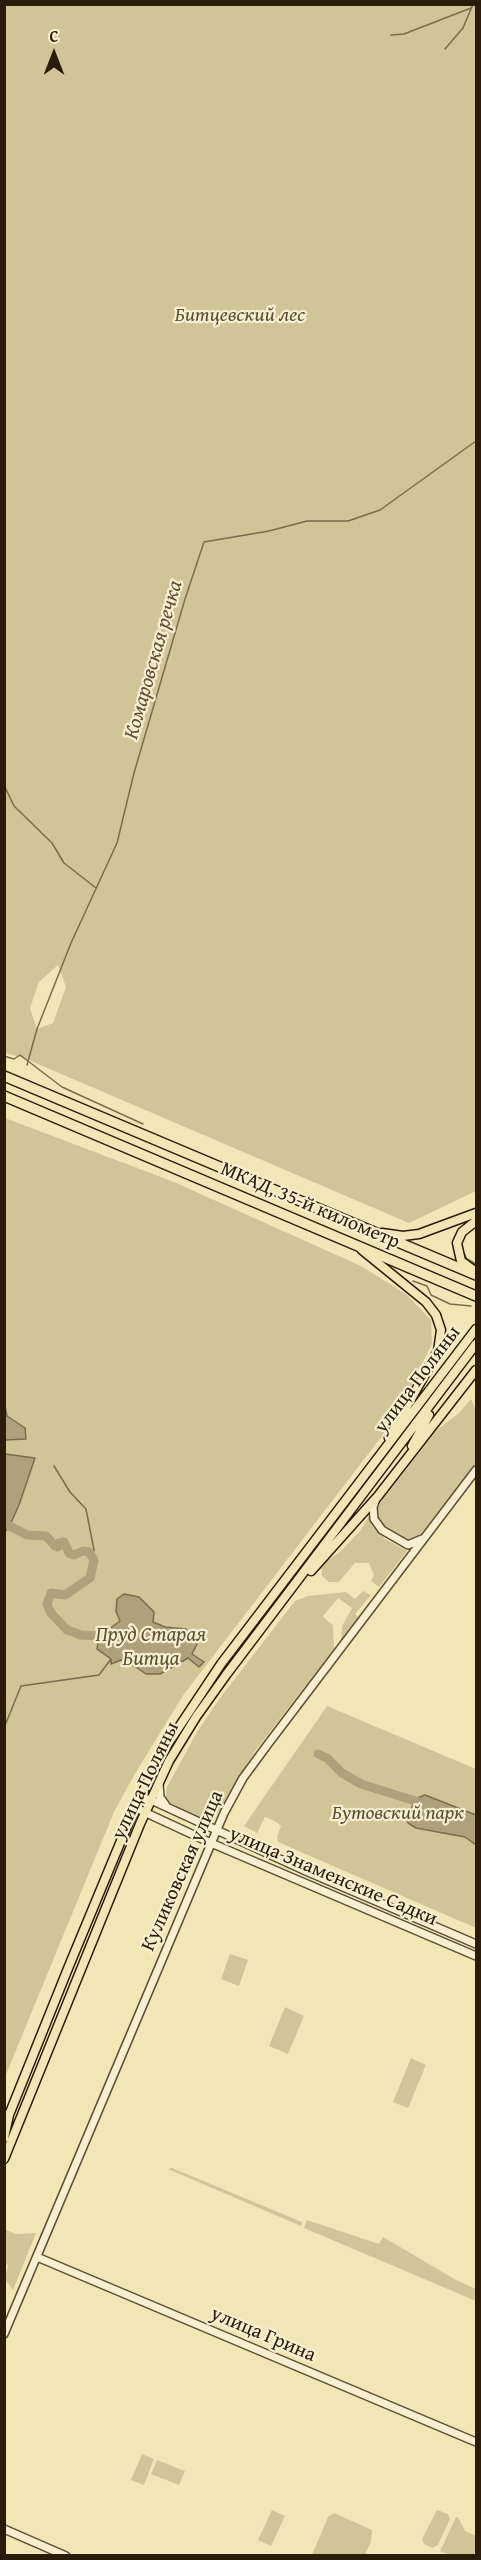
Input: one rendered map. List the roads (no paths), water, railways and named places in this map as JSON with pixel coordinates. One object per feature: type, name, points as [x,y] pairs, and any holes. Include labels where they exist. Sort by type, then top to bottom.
[{"type":"highway","name":"МКАД, 35-й километр","points":[[4,1076],[357,1225],[477,1273]]},
{"type":"highway","name":"МКАД, 35-й километр","points":[[4,1096],[477,1296]]},
{"type":"main road","points":[[357,1225],[380,1232],[410,1236],[477,1213]]},
{"type":"main road","points":[[477,1221],[462,1232],[457,1243],[461,1261],[477,1273]]},
{"type":"main road","points":[[341,1239],[374,1258],[426,1302],[436,1316],[441,1330],[438,1351],[380,1459]]},
{"type":"main road","name":"улица Поляны","points":[[4,2138],[9,2115],[138,1801],[161,1754],[221,1664],[380,1459],[477,1329]]},
{"type":"main road","name":"улица Поляны","points":[[4,2159],[145,1812],[196,1717],[477,1344]]},
{"type":"main road","points":[[287,1596],[378,1496],[477,1370]]},
{"type":"main road","points":[[400,1467],[442,1391]]},
{"type":"street","name":"Куликовская улица","points":[[4,2334],[216,1831],[243,1778],[477,1470]]},
{"type":"street","points":[[378,1496],[373,1513],[374,1519],[382,1530],[408,1545],[426,1536]]},
{"type":"street","points":[[159,1783],[160,1797],[169,1809]]},
{"type":"street","points":[[145,1812],[138,1808],[138,1801],[143,1798],[151,1800]]},
{"type":"street","name":"улица Знаменские Садки","points":[[151,1800],[216,1831],[477,1944]]},
{"type":"street","name":"улица Знаменские Садки","points":[[145,1812],[211,1843],[477,1956]]},
{"type":"street","points":[[140,1824],[161,1819]]},
{"type":"street","points":[[380,1915],[386,1910],[397,1910]]},
{"type":"street","name":"улица Грина","points":[[37,2257],[477,2442]]},
{"type":"street","points":[[4,2529],[66,2556]]},
{"type":"water","points":[[5,1406],[7,1416],[25,1428],[26,1439],[5,1440]]},
{"type":"water","points":[[5,1454],[35,1458],[19,1505],[5,1532]]},
{"type":"water","name":"Пруд Старая Битца","points":[[124,1594],[139,1597],[154,1612],[153,1622],[165,1627],[186,1629],[189,1635],[199,1640],[192,1654],[204,1662],[199,1667],[188,1658],[160,1674],[146,1674],[124,1659],[111,1664],[111,1659],[97,1649],[99,1636],[120,1621],[116,1611],[117,1599]]},
{"type":"water","points":[[425,1795],[476,1815],[476,1845],[465,1837],[416,1828],[408,1823],[407,1819],[415,1799]]},
{"type":"waterway","points":[[445,49],[463,28],[473,4]]},
{"type":"waterway","points":[[391,35],[404,34],[471,8]]},
{"type":"waterway","name":"Комаровская речка","points":[[27,1065],[37,1029],[71,943],[117,843],[134,773],[204,542],[269,531],[307,521],[348,521],[380,510],[476,441]]},
{"type":"waterway","points":[[4,785],[14,806],[52,843],[64,863],[96,888]]},
{"type":"waterway","points":[[4,1056],[14,1059],[20,1055],[62,1087],[143,1124]]},
{"type":"waterway","name":"Комаровская речка","points":[[4,1125],[5,1119]]},
{"type":"waterway","points":[[464,1253],[467,1259],[476,1264]]},
{"type":"waterway","points":[[413,1281],[427,1286],[431,1295],[450,1304],[471,1306]]},
{"type":"waterway","points":[[54,1466],[70,1492],[86,1509],[94,1550],[92,1555]]},
{"type":"waterway","points":[[4,1523],[27,1535],[46,1536],[58,1547],[59,1543],[64,1542],[69,1553],[74,1555],[83,1551],[89,1552],[94,1560],[90,1578],[65,1595],[51,1593],[47,1604],[51,1613],[67,1630],[111,1640]]},
{"type":"waterway","points":[[4,1728],[21,1686],[99,1675],[111,1659]]},
{"type":"waterway","points":[[318,1754],[327,1758],[342,1773],[361,1784],[425,1804]]},
{"type":"park label","name":"Битцевский лес","points":[[240,316]]},
{"type":"park label","name":"Бутовский парк","points":[[398,1814]]}]
